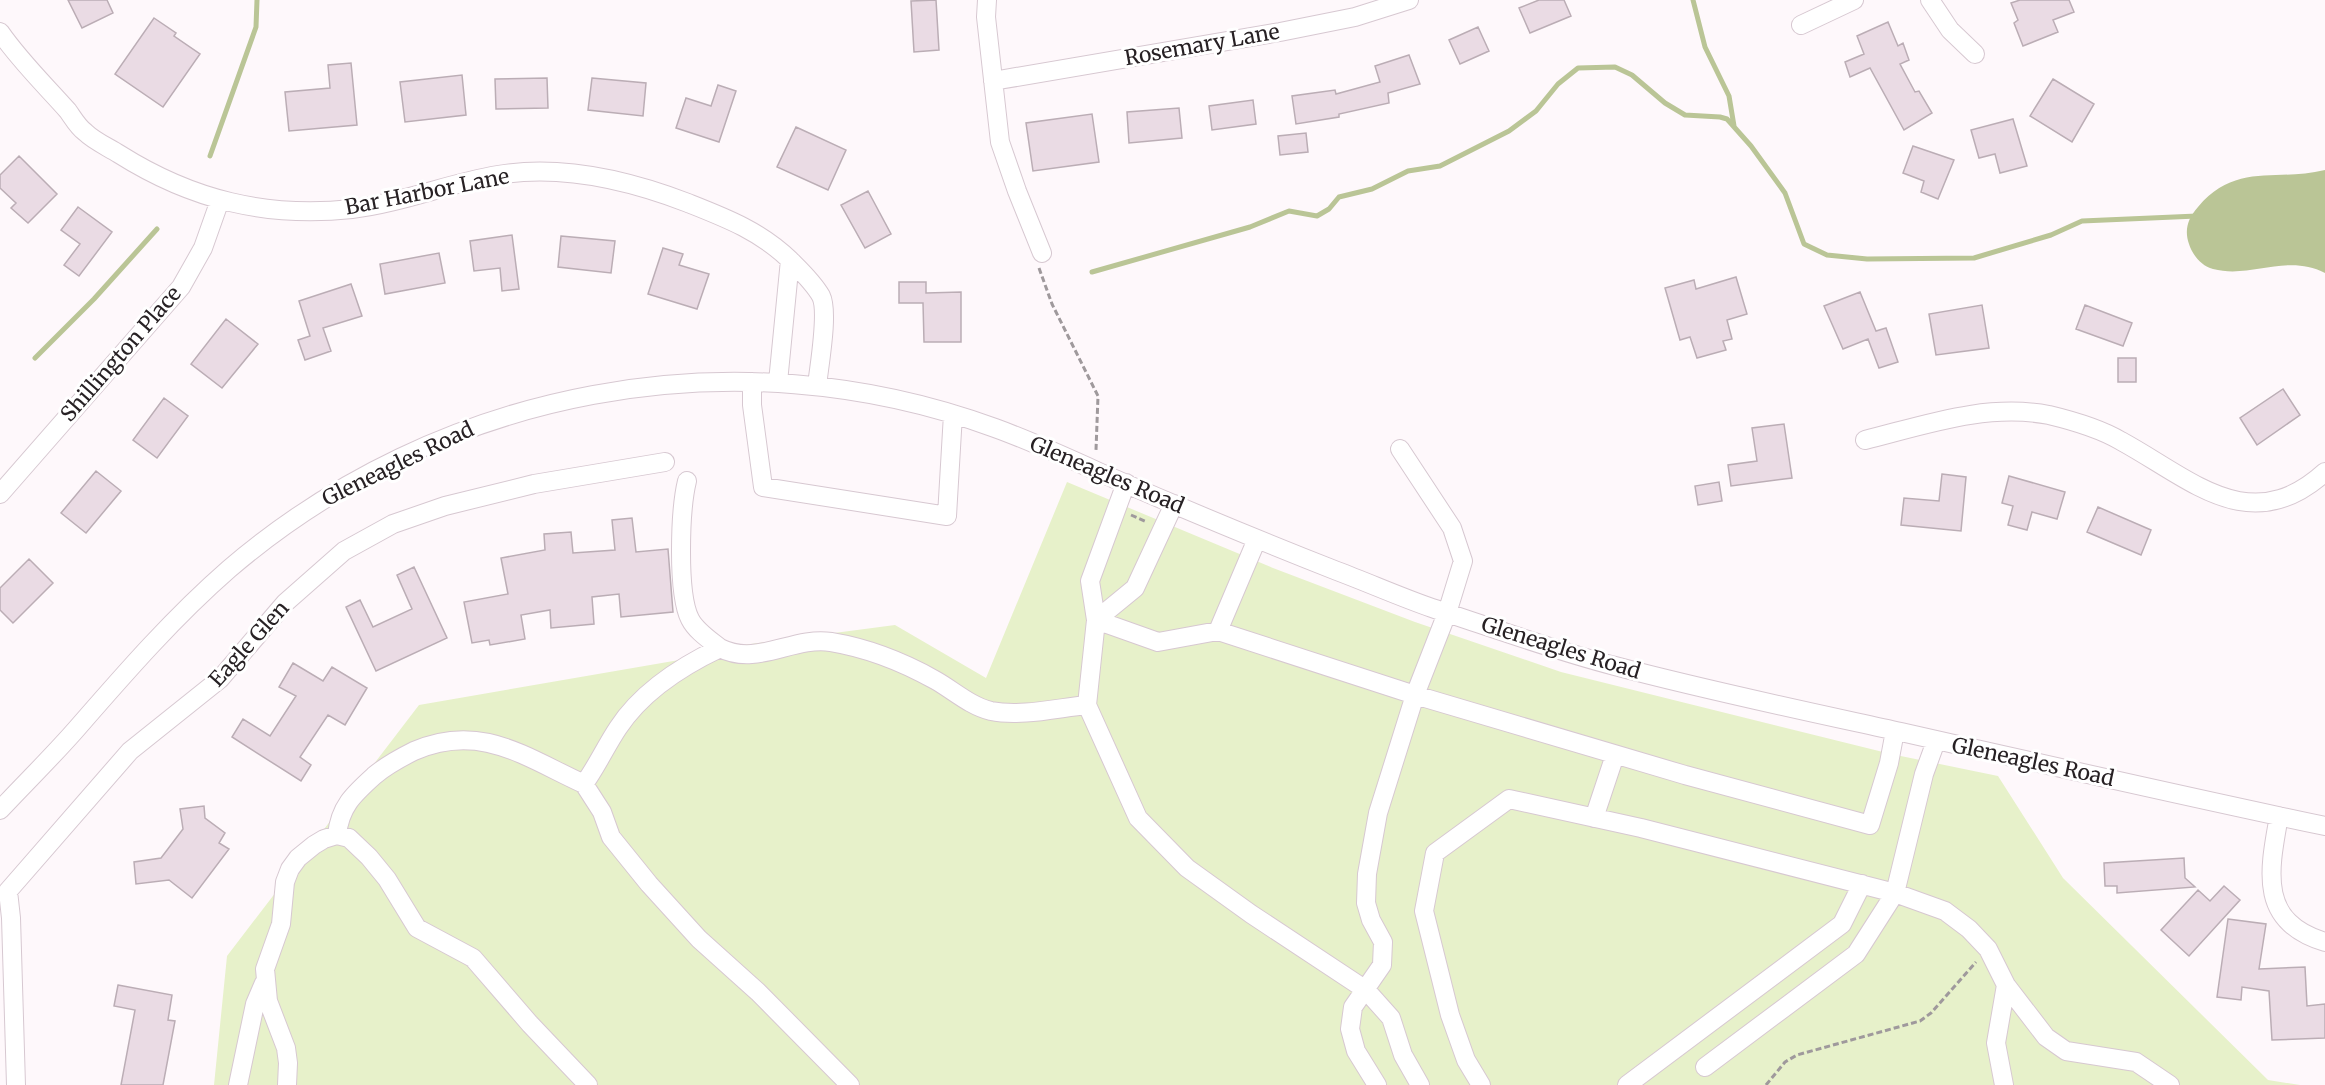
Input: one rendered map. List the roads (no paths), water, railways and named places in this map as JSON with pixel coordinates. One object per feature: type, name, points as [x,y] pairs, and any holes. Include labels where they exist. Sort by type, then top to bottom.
[{"type":"street","points":[[987,0],[986,17],[1000,142],[1042,253]]},
{"type":"street","name":"Rosemary Lane","points":[[993,81],[1280,32],[1355,17],[1409,0]]},
{"type":"street","points":[[1801,25],[1854,0]]},
{"type":"street","points":[[1930,0],[1950,30],[1975,54]]},
{"type":"street","name":"Bar Harbor Lane","points":[[0,32],[84,132],[146,171],[192,192],[220,200],[293,210],[352,209],[498,175],[540,172],[582,174],[620,181],[665,194],[738,222],[774,244],[808,278],[822,298],[822,338],[817,386]]},
{"type":"street","name":"Shillington Place","points":[[0,494],[181,287],[203,248],[220,200]]},
{"type":"street","points":[[778,382],[790,260]]},
{"type":"street","points":[[752,382],[752,405],[763,487],[947,516],[953,414]]},
{"type":"street","name":"Gleneagles Road","points":[[0,810],[179,616],[262,542],[340,489],[425,446],[482,423],[530,409],[588,395],[671,383],[778,382],[842,388],[909,402],[996,428],[1257,539],[1448,613],[1617,667],[1936,741],[2325,826]]},
{"type":"street","points":[[1865,440],[1977,413],[2030,413],[2100,430],[2205,491],[2229,500],[2252,503],[2273,501],[2303,490],[2325,472]]},
{"type":"street","points":[[1377,1085],[1356,1051],[1350,1029],[1353,1007],[1382,965],[1383,942],[1371,920],[1366,903],[1367,874],[1378,813],[1415,695],[1448,613],[1463,561],[1452,528],[1400,449]]},
{"type":"street","name":"Eagle Glen","points":[[16,1085],[11,918],[8,891],[130,751],[220,679],[285,603],[344,551],[393,524],[445,506],[534,484],[665,462]]},
{"type":"street","points":[[687,481],[681,520],[686,605],[690,619],[720,648],[740,656],[819,640],[862,649],[887,658],[936,680],[961,698],[990,710],[1019,712],[1087,705]]},
{"type":"street","points":[[1126,483],[1090,581],[1096,620],[1087,705],[1138,818],[1187,868],[1251,914],[1366,990],[1391,1018],[1403,1054],[1420,1085]]},
{"type":"street","points":[[1096,620],[1135,588],[1174,504]]},
{"type":"street","points":[[1218,631],[1257,539]]},
{"type":"street","points":[[1096,620],[1158,642],[1218,631],[1415,695],[1870,825],[1889,763],[1895,731]]},
{"type":"street","points":[[584,784],[619,726],[654,689],[697,659],[720,648]]},
{"type":"street","points":[[337,835],[340,814],[362,787],[385,767],[400,758],[447,740],[466,738],[492,743],[518,752],[584,784],[602,812],[611,837],[649,884],[699,939],[759,992],[850,1085]]},
{"type":"street","points":[[1705,1066],[1856,954],[1895,893],[1924,774],[1936,741]]},
{"type":"street","points":[[1594,818],[1615,754]]},
{"type":"street","points":[[1481,1085],[1466,1060],[1450,1015],[1424,911],[1434,853],[1509,799],[1862,884],[1945,911],[1969,929],[1988,950],[2006,984],[2046,1037],[2066,1051],[2136,1062],[2170,1085]]},
{"type":"street","points":[[2279,816],[2270,878],[2273,896],[2285,919],[2298,930],[2325,942]]},
{"type":"street","points":[[287,1085],[286,1048],[268,1001],[264,983],[265,969],[281,924],[285,882],[290,869],[298,858],[314,845],[337,835],[349,838],[369,857],[387,879],[417,928],[473,958],[530,1024],[588,1085]]},
{"type":"street","points":[[1629,1085],[1842,924],[1862,884]]},
{"type":"street","points":[[238,1085],[255,1004],[264,983]]},
{"type":"street","points":[[2004,1085],[1996,1043],[2006,984]]},
{"type":"waterway","points":[[210,156],[256,27],[257,0]]},
{"type":"waterway","points":[[1693,0],[1705,47],[1729,96],[1734,126]]},
{"type":"waterway","points":[[1092,272],[1250,227],[1289,211],[1317,216],[1329,209],[1339,197],[1372,189],[1408,171],[1440,166],[1509,131],[1536,111],[1558,84],[1578,68],[1615,67],[1632,75],[1665,103],[1685,115],[1727,119],[1751,146],[1785,193],[1804,244],[1827,255],[1867,259],[1974,258],[2051,235],[2082,221],[2197,216]]},
{"type":"waterway","points":[[35,358],[94,299],[157,229]]}]
